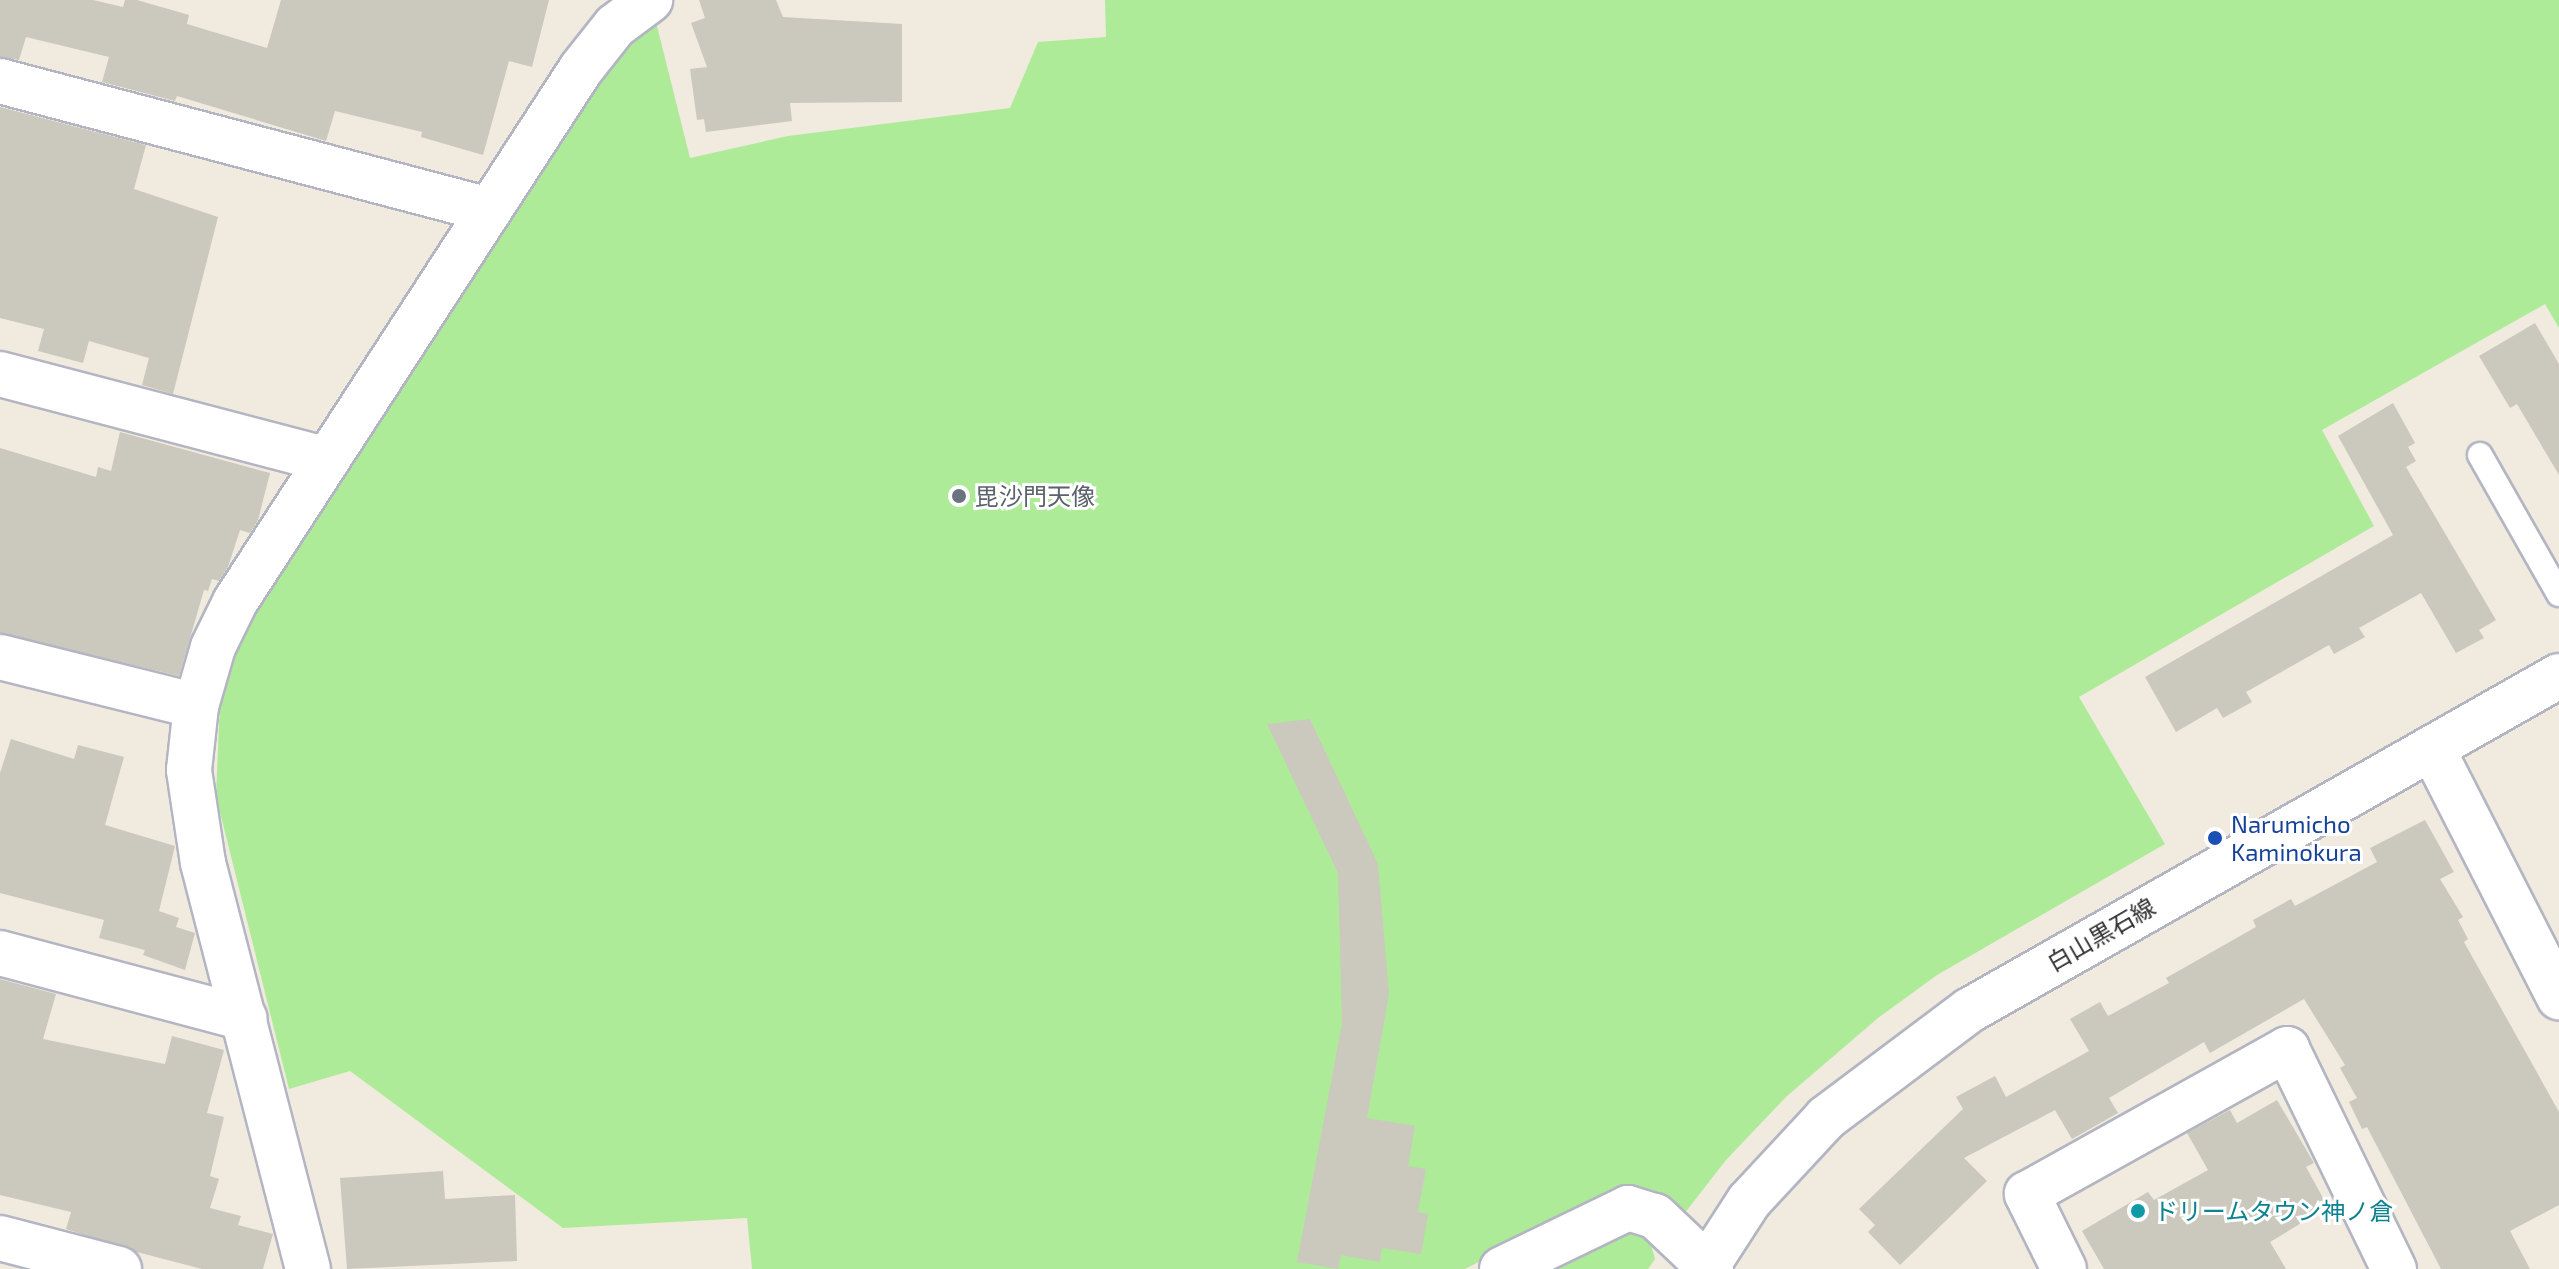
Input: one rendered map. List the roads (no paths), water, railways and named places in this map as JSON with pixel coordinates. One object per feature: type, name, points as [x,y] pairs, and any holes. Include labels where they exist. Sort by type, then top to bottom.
[{"type":"street","points":[[308,1269],[203,863],[189,770],[196,706],[223,625],[327,460],[594,51],[623,19],[650,0]]},
{"type":"street","points":[[0,81],[489,210]]},
{"type":"street","points":[[0,374],[327,460]]},
{"type":"street","points":[[0,657],[196,706]]},
{"type":"street","name":"白山黒石線","points":[[1708,1268],[1749,1201],[1826,1118],[1970,1010],[2559,676]]},
{"type":"street","points":[[2432,748],[2559,997]]},
{"type":"street","points":[[0,953],[245,1018]]},
{"type":"street","points":[[2064,1269],[2027,1194],[2287,1049],[2394,1269]]},
{"type":"street","points":[[1502,1269],[1628,1208],[1655,1216],[1708,1268]]},
{"type":"street","points":[[0,1238],[119,1269]]},
{"type":"lane","points":[[2480,455],[2559,594]]},
{"type":"place","name":"毘沙門天像","points":[[959,496]]},
{"type":"place","name":"Narumicho Kaminokura","points":[[2215,838]]},
{"type":"place","name":"ドリームタウン神ノ倉","points":[[2138,1211]]}]
